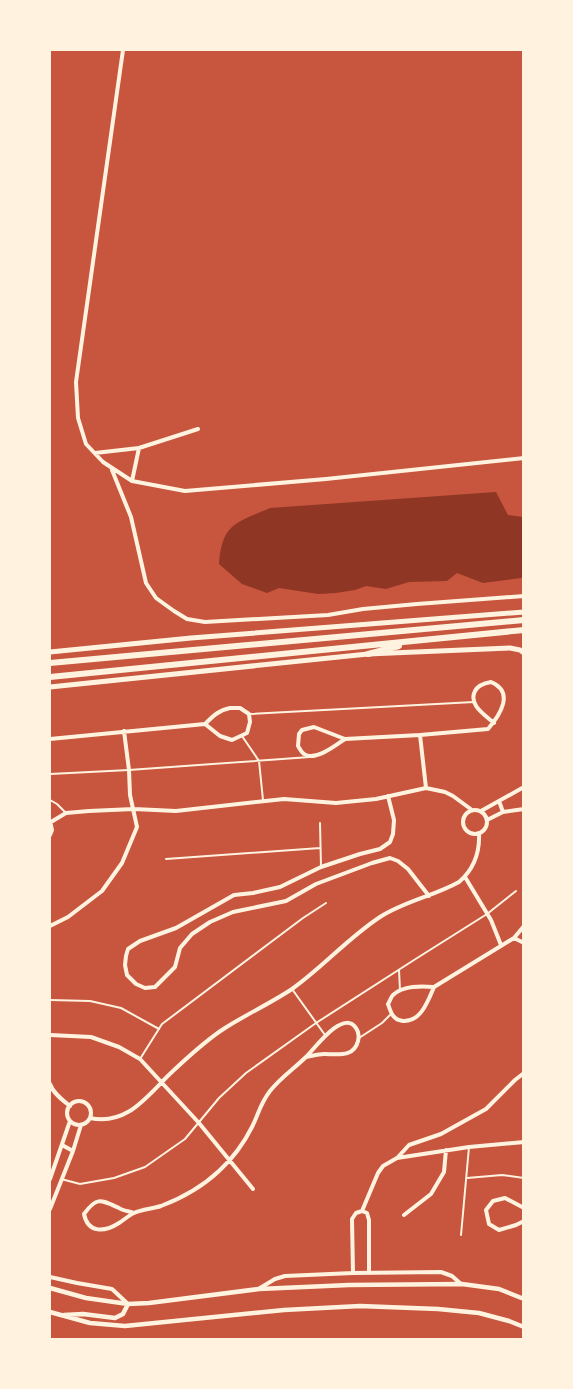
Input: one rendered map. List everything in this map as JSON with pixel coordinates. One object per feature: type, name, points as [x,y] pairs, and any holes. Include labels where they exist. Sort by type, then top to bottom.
[{"type":"highway","points":[[50,663],[524,620]]},
{"type":"highway","points":[[50,676],[524,630]]},
{"type":"highway","points":[[368,654],[415,641]]},
{"type":"main road","points":[[50,652],[191,638],[524,612]]},
{"type":"main road","points":[[50,687],[368,654],[510,648],[524,652]]},
{"type":"main road","points":[[50,1288],[86,1298],[128,1304],[259,1289],[350,1285],[462,1284],[499,1289],[524,1299]]},
{"type":"main road","points":[[58,1316],[82,1314],[115,1318],[123,1314],[128,1304]]},
{"type":"main road","points":[[50,1312],[90,1323],[125,1326],[284,1310],[360,1306],[479,1313],[524,1327]]},
{"type":"street","points":[[123,50],[76,382],[78,418],[87,444],[103,462],[132,481],[185,491],[524,458]]},
{"type":"street","points":[[95,453],[139,448],[198,429]]},
{"type":"street","points":[[132,481],[139,448]]},
{"type":"street","points":[[111,468],[131,517],[146,583],[156,598],[188,619],[205,622],[328,615],[363,609],[524,596]]},
{"type":"street","points":[[311,757],[305,755],[298,746],[299,734],[302,730],[314,727],[345,740],[488,729],[494,723],[504,705],[504,696],[499,686],[491,682],[480,686],[474,693],[474,702],[494,723]]},
{"type":"street","points":[[50,739],[205,724],[213,715],[222,710],[240,708],[249,714],[474,702]]},
{"type":"street","points":[[205,724],[220,736],[232,740],[247,733],[250,722],[249,714]]},
{"type":"street","points":[[50,926],[68,917],[102,891],[122,863],[137,827],[130,795],[124,731]]},
{"type":"street","points":[[420,735],[426,788]]},
{"type":"street","points":[[242,736],[259,761],[263,800]]},
{"type":"street","points":[[50,774],[311,757],[320,755],[345,740]]},
{"type":"street","points":[[50,835],[52,830],[50,822],[66,813],[134,809],[176,811],[284,799],[336,804],[376,799],[426,788],[445,792],[472,810],[481,811],[523,788]]},
{"type":"street","points":[[388,796],[394,820],[393,834],[390,842],[380,849],[321,867],[280,887],[234,895],[176,928],[140,941],[128,949],[125,965],[127,975],[136,984],[145,988],[155,987],[175,966],[180,948],[192,934],[210,922],[233,912],[286,901],[316,884],[390,858],[408,869],[429,896]]},
{"type":"street","points":[[50,800],[66,813]]},
{"type":"street","points":[[499,801],[503,812]]},
{"type":"street","points":[[487,820],[503,812],[524,809]]},
{"type":"street","points":[[472,810],[463,818],[463,826],[471,834],[479,833],[485,828],[487,820],[481,811]]},
{"type":"street","points":[[320,823],[321,867]]},
{"type":"street","points":[[90,1118],[102,1120],[123,1116],[142,1103],[199,1047],[224,1028],[292,989],[381,916],[407,903],[454,885],[465,877],[476,859],[480,845],[479,833]]},
{"type":"street","points":[[166,859],[320,849]]},
{"type":"street","points":[[465,877],[495,929],[501,945]]},
{"type":"street","points":[[61,1179],[80,1184],[114,1178],[145,1167],[184,1139],[219,1098],[246,1073],[316,1023],[487,914],[516,891]]},
{"type":"street","points":[[140,1059],[162,1024],[326,903]]},
{"type":"street","points":[[434,987],[424,986],[400,990],[393,995],[388,1004],[391,1014],[399,1020],[409,1021],[419,1015],[434,987],[514,938],[524,926]]},
{"type":"street","points":[[514,938],[524,943]]},
{"type":"street","points":[[399,970],[400,990]]},
{"type":"street","points":[[292,989],[325,1035]]},
{"type":"street","points":[[50,1000],[90,1001],[121,1008],[159,1029]]},
{"type":"street","points":[[359,1038],[391,1014]]},
{"type":"street","points":[[134,1213],[121,1210],[107,1202],[98,1201],[91,1205],[84,1214],[86,1222],[93,1228],[103,1230],[117,1225],[134,1213],[159,1207],[180,1198],[201,1185],[220,1170],[240,1147],[271,1089],[306,1057],[325,1035],[345,1024],[352,1024],[357,1029],[359,1038],[357,1045],[348,1054],[306,1057]]},
{"type":"street","points":[[50,1035],[91,1037],[120,1047],[140,1059],[199,1123],[253,1189]]},
{"type":"street","points":[[353,1273],[351,1222],[353,1216],[362,1211],[383,1166],[397,1158],[409,1145],[441,1134],[486,1109],[524,1074]]},
{"type":"street","points":[[50,1086],[59,1098],[70,1106]]},
{"type":"street","points":[[78,1101],[88,1104],[92,1113],[90,1118],[81,1125],[77,1125],[70,1120],[67,1113],[70,1106],[78,1101]]},
{"type":"street","points":[[50,1179],[70,1120]]},
{"type":"street","points":[[50,1209],[51,1200],[73,1151],[81,1125]]},
{"type":"street","points":[[397,1158],[469,1147],[524,1142]]},
{"type":"street","points":[[62,1145],[73,1151]]},
{"type":"street","points":[[461,1235],[469,1147]]},
{"type":"street","points":[[404,1215],[431,1194],[444,1172],[447,1150]]},
{"type":"street","points":[[467,1178],[502,1175],[524,1179]]},
{"type":"street","points":[[524,1208],[505,1198],[493,1201],[486,1210],[489,1224],[499,1230],[524,1221]]},
{"type":"street","points":[[362,1211],[369,1217],[369,1273]]},
{"type":"street","points":[[259,1289],[285,1276],[353,1273],[441,1272],[452,1276],[462,1284]]},
{"type":"street","points":[[50,1277],[112,1288],[128,1304]]},
{"type":"shaded area","points":[[496,492],[508,515],[523,517],[524,576],[521,578],[483,583],[457,573],[447,581],[409,582],[386,589],[366,586],[355,590],[318,594],[279,588],[267,593],[242,584],[219,564],[223,540],[227,532],[248,517],[270,508]]}]
